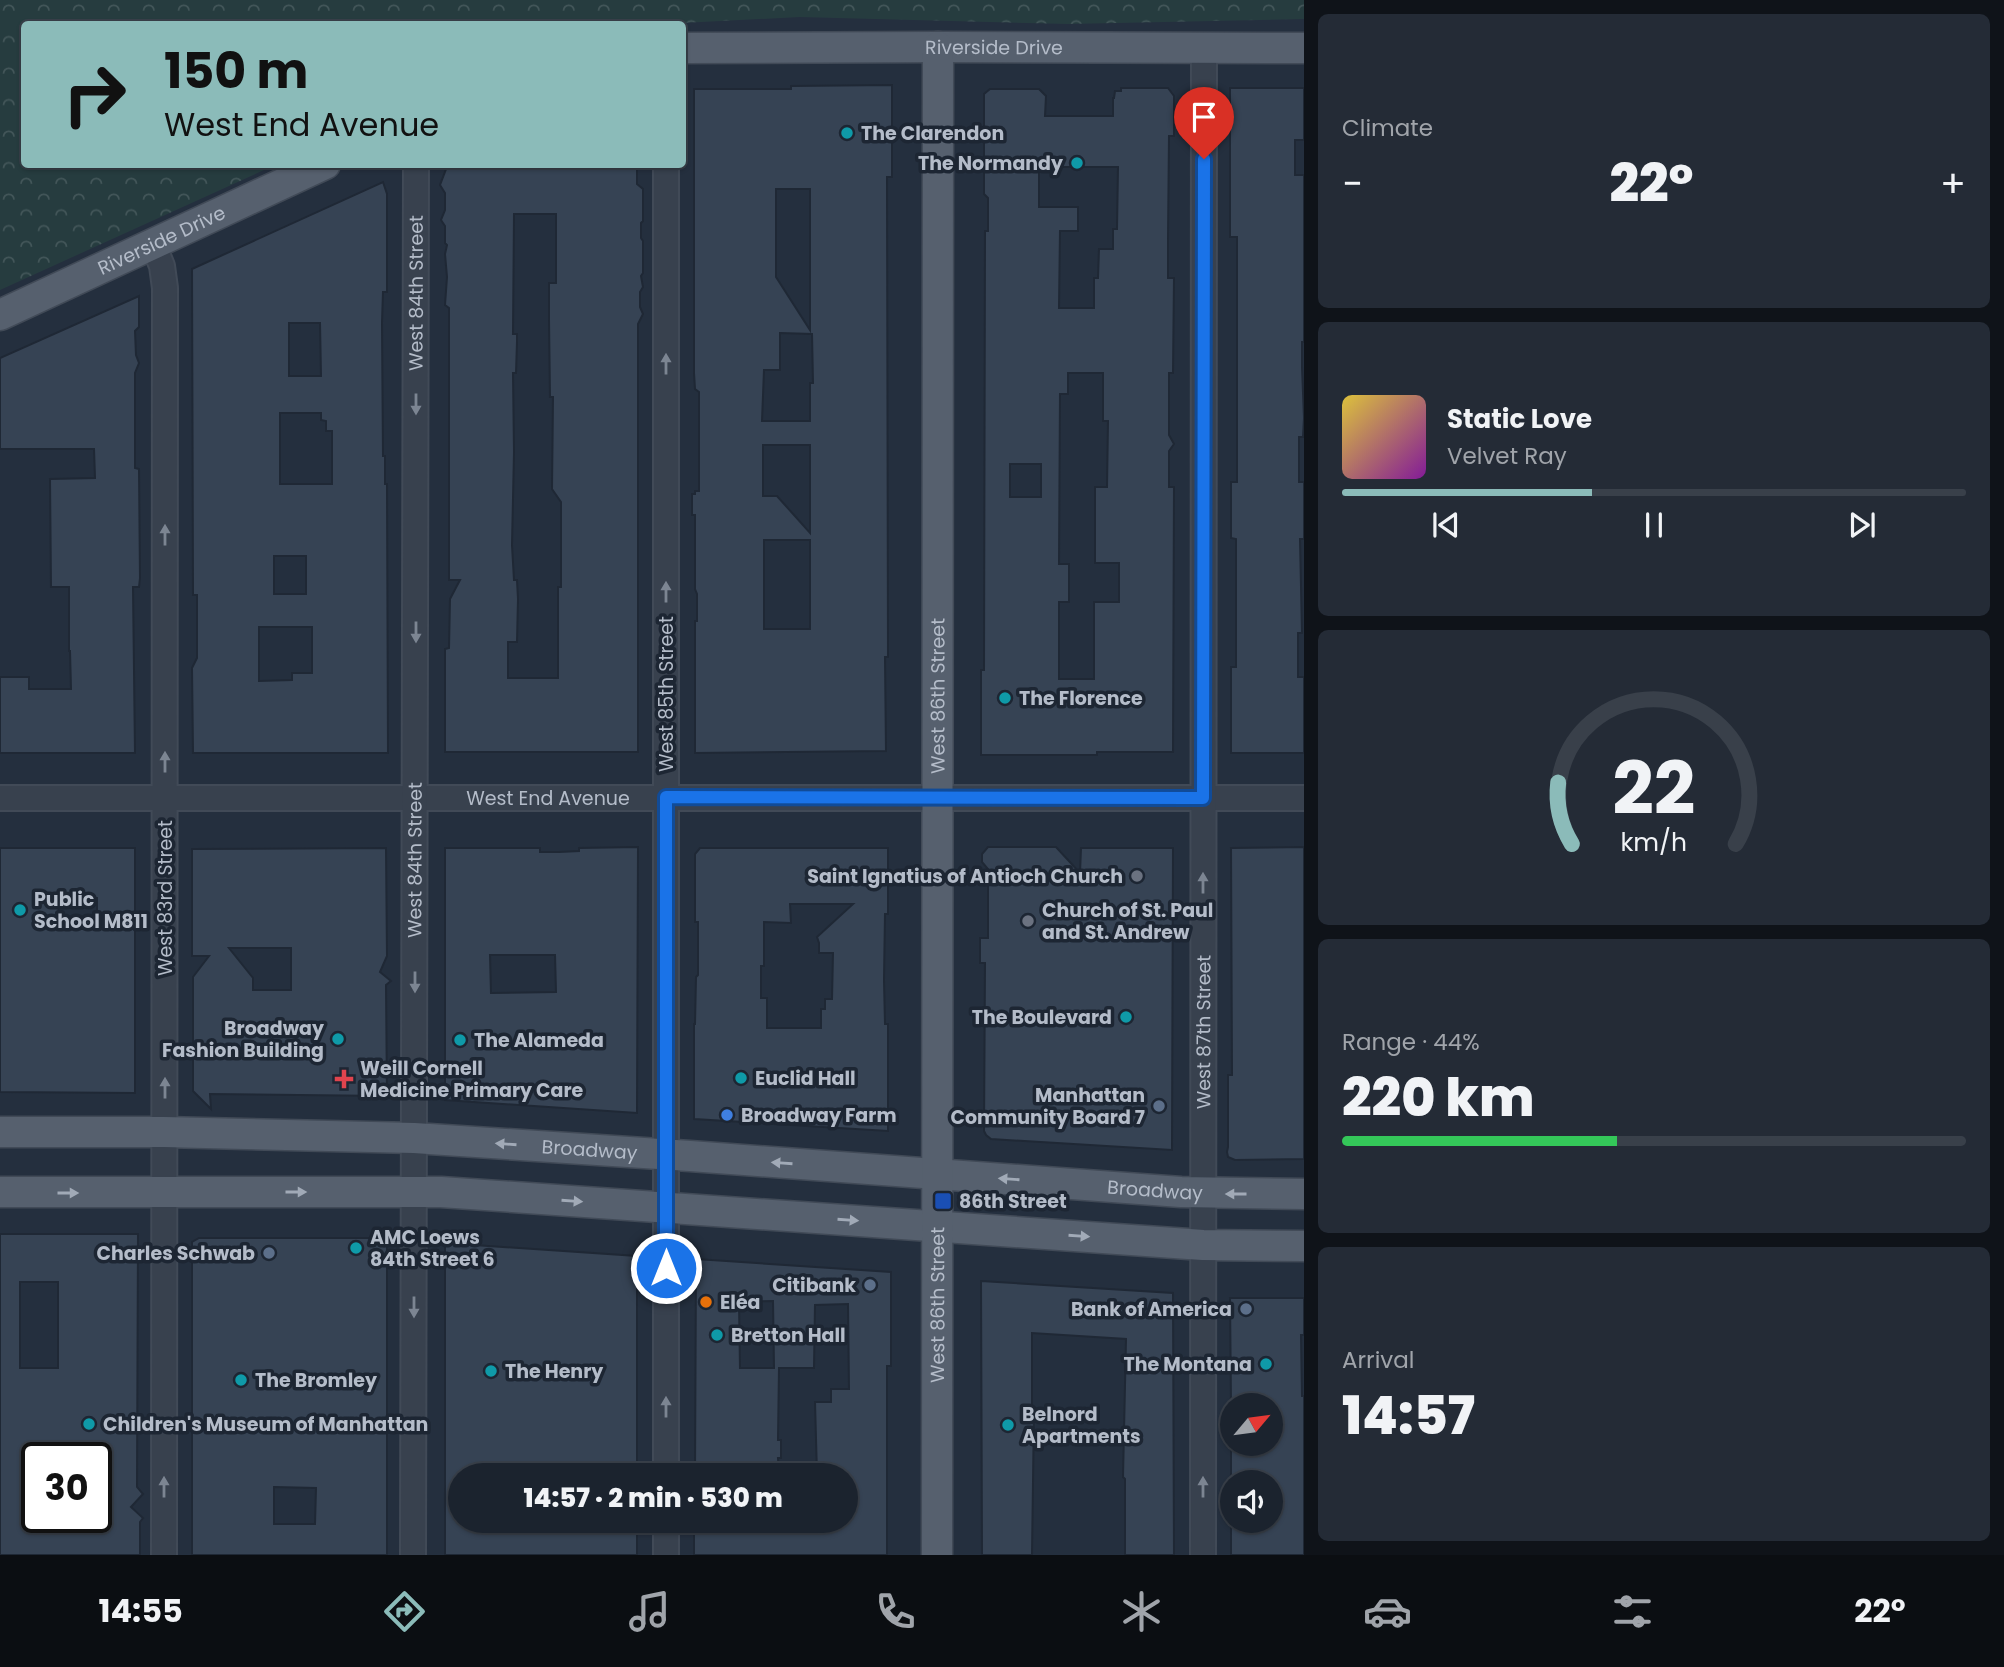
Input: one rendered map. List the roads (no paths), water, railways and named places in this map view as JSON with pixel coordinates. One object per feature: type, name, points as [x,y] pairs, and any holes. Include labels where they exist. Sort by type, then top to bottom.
[{"type":"main road","name":"West 86th Street","points":[[937,1555],[938,47]]},
{"type":"main road","name":"Riverside Drive","points":[[686,48],[1304,48]]},
{"type":"main road","name":"Riverside Drive","points":[[0,314],[316,168]]},
{"type":"main road","name":"Broadway","points":[[0,1132],[164,1132],[414,1138],[1203,1193],[1304,1194]]},
{"type":"main road","points":[[0,1192],[414,1192],[1203,1245],[1304,1246]]},
{"type":"street","name":"West 87th Street","points":[[1203,1555],[1204,48]]},
{"type":"street","name":"West 84th Street","points":[[414,1555],[416,168]]},
{"type":"street","name":"West 85th Street","points":[[666,168],[666,1463]]},
{"type":"street","name":"West 83rd Street","points":[[153,244],[162,267],[165,288],[164,1555]]},
{"type":"street","name":"West End Avenue","points":[[0,798],[1304,798]]},
{"type":"street","points":[[666,1533],[666,1555]]},
{"type":"place","name":"The Clarendon","points":[[847,133]]},
{"type":"place","name":"The Normandy","points":[[1077,163]]},
{"type":"place","name":"The Florence","points":[[1005,698]]},
{"type":"place","name":"Saint Ignatius of Antioch Church","points":[[1137,876]]},
{"type":"place","name":"Public School M811","points":[[20,910]]},
{"type":"place","name":"Church of St. Paul and St. Andrew","points":[[1028,921]]},
{"type":"place","name":"The Boulevard","points":[[1126,1017]]},
{"type":"place","name":"Broadway Fashion Building","points":[[338,1039]]},
{"type":"place","name":"The Alameda","points":[[460,1040]]},
{"type":"place","name":"Euclid Hall","points":[[741,1078]]},
{"type":"place","name":"Weill Cornell Medicine Primary Care","points":[[344,1079]]},
{"type":"place","name":"Manhattan Community Board 7","points":[[1159,1106]]},
{"type":"place","name":"Broadway Farm","points":[[727,1115]]},
{"type":"place","name":"86th Street","points":[[943,1201]]},
{"type":"place","name":"AMC Loews 84th Street 6","points":[[356,1248]]},
{"type":"place","name":"Charles Schwab","points":[[269,1253]]},
{"type":"place","name":"Citibank","points":[[870,1285]]},
{"type":"place","name":"Eléa","points":[[706,1302]]},
{"type":"place","name":"Bank of America","points":[[1246,1309]]},
{"type":"place","name":"Bretton Hall","points":[[717,1335]]},
{"type":"place","name":"The Montana","points":[[1266,1364]]},
{"type":"place","name":"The Henry","points":[[491,1371]]},
{"type":"place","name":"The Bromley","points":[[241,1380]]},
{"type":"place","name":"Children's Museum of Manhattan","points":[[89,1424]]},
{"type":"place","name":"Belnord Apartments","points":[[1008,1425]]}]
